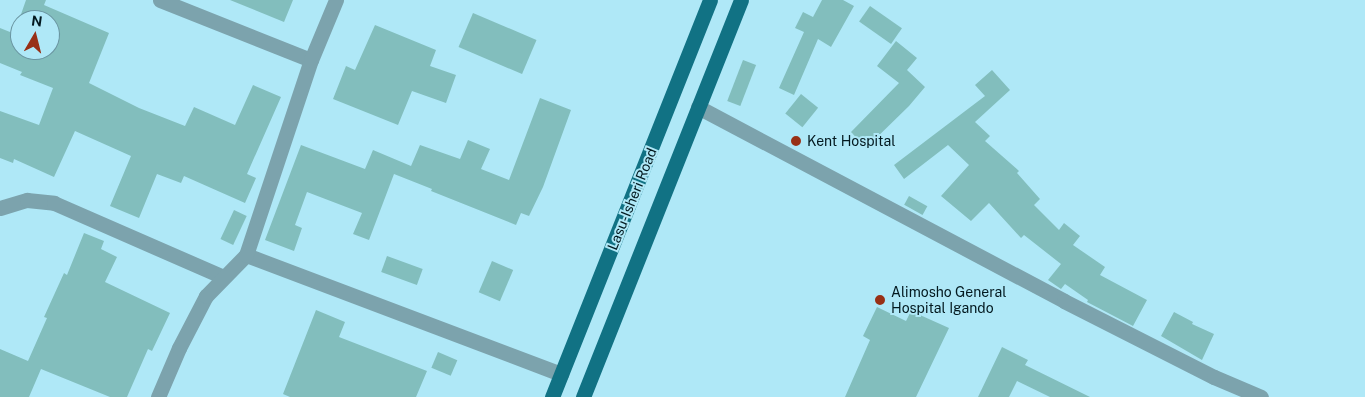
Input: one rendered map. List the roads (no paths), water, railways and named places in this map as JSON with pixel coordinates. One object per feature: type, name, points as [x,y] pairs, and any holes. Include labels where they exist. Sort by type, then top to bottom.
[{"type":"main road","name":"Lasu-Isheri Road","points":[[552,397],[710,0]]},
{"type":"main road","name":"Lasu-Isheri Road","points":[[583,397],[741,0]]},
{"type":"street","points":[[160,0],[311,60]]},
{"type":"street","points":[[158,397],[178,348],[206,296],[246,255],[311,60],[336,0]]},
{"type":"street","points":[[698,106],[1064,300],[1214,377],[1261,397]]},
{"type":"street","points":[[0,208],[27,200],[54,203],[223,277]]},
{"type":"street","points":[[246,255],[561,374]]},
{"type":"place","name":"Kent Hospital","points":[[796,141]]},
{"type":"place","name":"Alimosho General Hospital Igando","points":[[880,300]]}]
